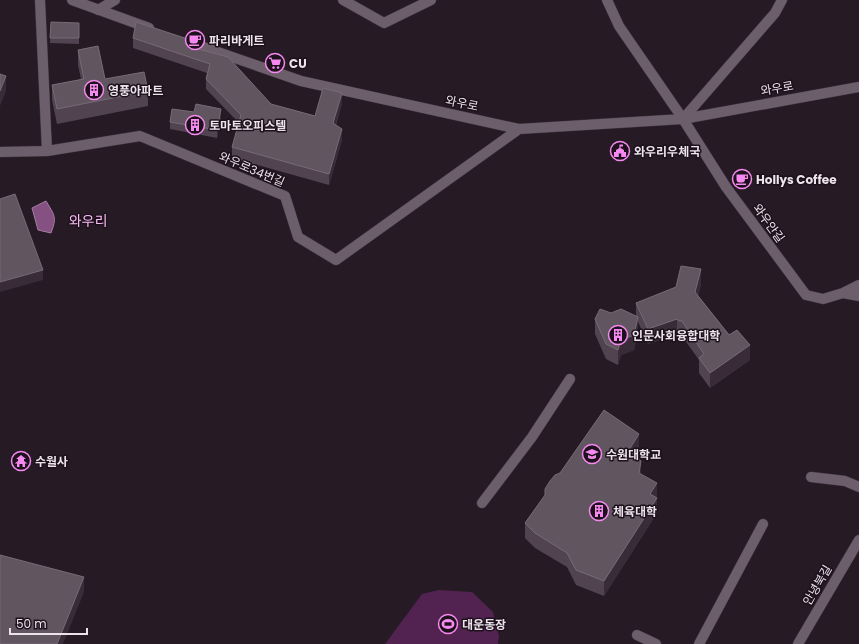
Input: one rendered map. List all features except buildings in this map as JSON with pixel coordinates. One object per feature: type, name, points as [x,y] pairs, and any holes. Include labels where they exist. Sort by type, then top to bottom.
[{"type":"street","points":[[40,0],[47,151]]},
{"type":"street","points":[[72,0],[158,31]]},
{"type":"street","points":[[98,10],[115,0]]},
{"type":"street","points":[[342,0],[384,23],[431,0]]},
{"type":"street","name":"와우안길","points":[[607,0],[619,26],[683,119],[726,187],[806,295],[823,299],[843,293],[859,285]]},
{"type":"street","points":[[683,119],[775,13],[782,0]]},
{"type":"street","name":"와우로","points":[[181,39],[301,81],[519,129],[683,119],[859,87]]},
{"type":"street","name":"와우로34번길","points":[[0,152],[47,151],[140,136],[285,196],[298,237],[336,260],[519,129]]},
{"type":"street","points":[[843,293],[859,296]]},
{"type":"street","points":[[482,503],[532,437],[570,379]]},
{"type":"street","points":[[810,477],[845,481],[859,487]]},
{"type":"street","points":[[699,644],[762,524]]},
{"type":"street","name":"안녕북길","points":[[798,644],[859,540]]},
{"type":"street","points":[[637,635],[656,644]]},
{"type":"shaded area","points":[[46,201],[54,217],[51,233],[38,230],[32,208]]},
{"type":"shaded area","name":"대운동장","points":[[439,590],[472,592],[493,612],[499,636],[498,644],[385,644],[422,594]]},
{"type":"place","name":"파리바게트","points":[[195,40]]},
{"type":"place","name":"CU","points":[[275,63]]},
{"type":"place","name":"영풍아파트","points":[[94,90]]},
{"type":"place","name":"토마토오피스텔","points":[[195,125]]},
{"type":"place","name":"와우리우체국","points":[[620,151]]},
{"type":"place","name":"Hollys Coffee","points":[[742,179]]},
{"type":"place","name":"인문사회융합대학","points":[[618,335]]},
{"type":"place","name":"수원대학교","points":[[592,454]]},
{"type":"place","name":"수월사","points":[[21,461]]},
{"type":"place","name":"체육대학","points":[[599,511]]},
{"type":"place","name":"대운동장","points":[[448,624]]},
{"type":"district","name":"와우리","points":[[88,221]]}]
